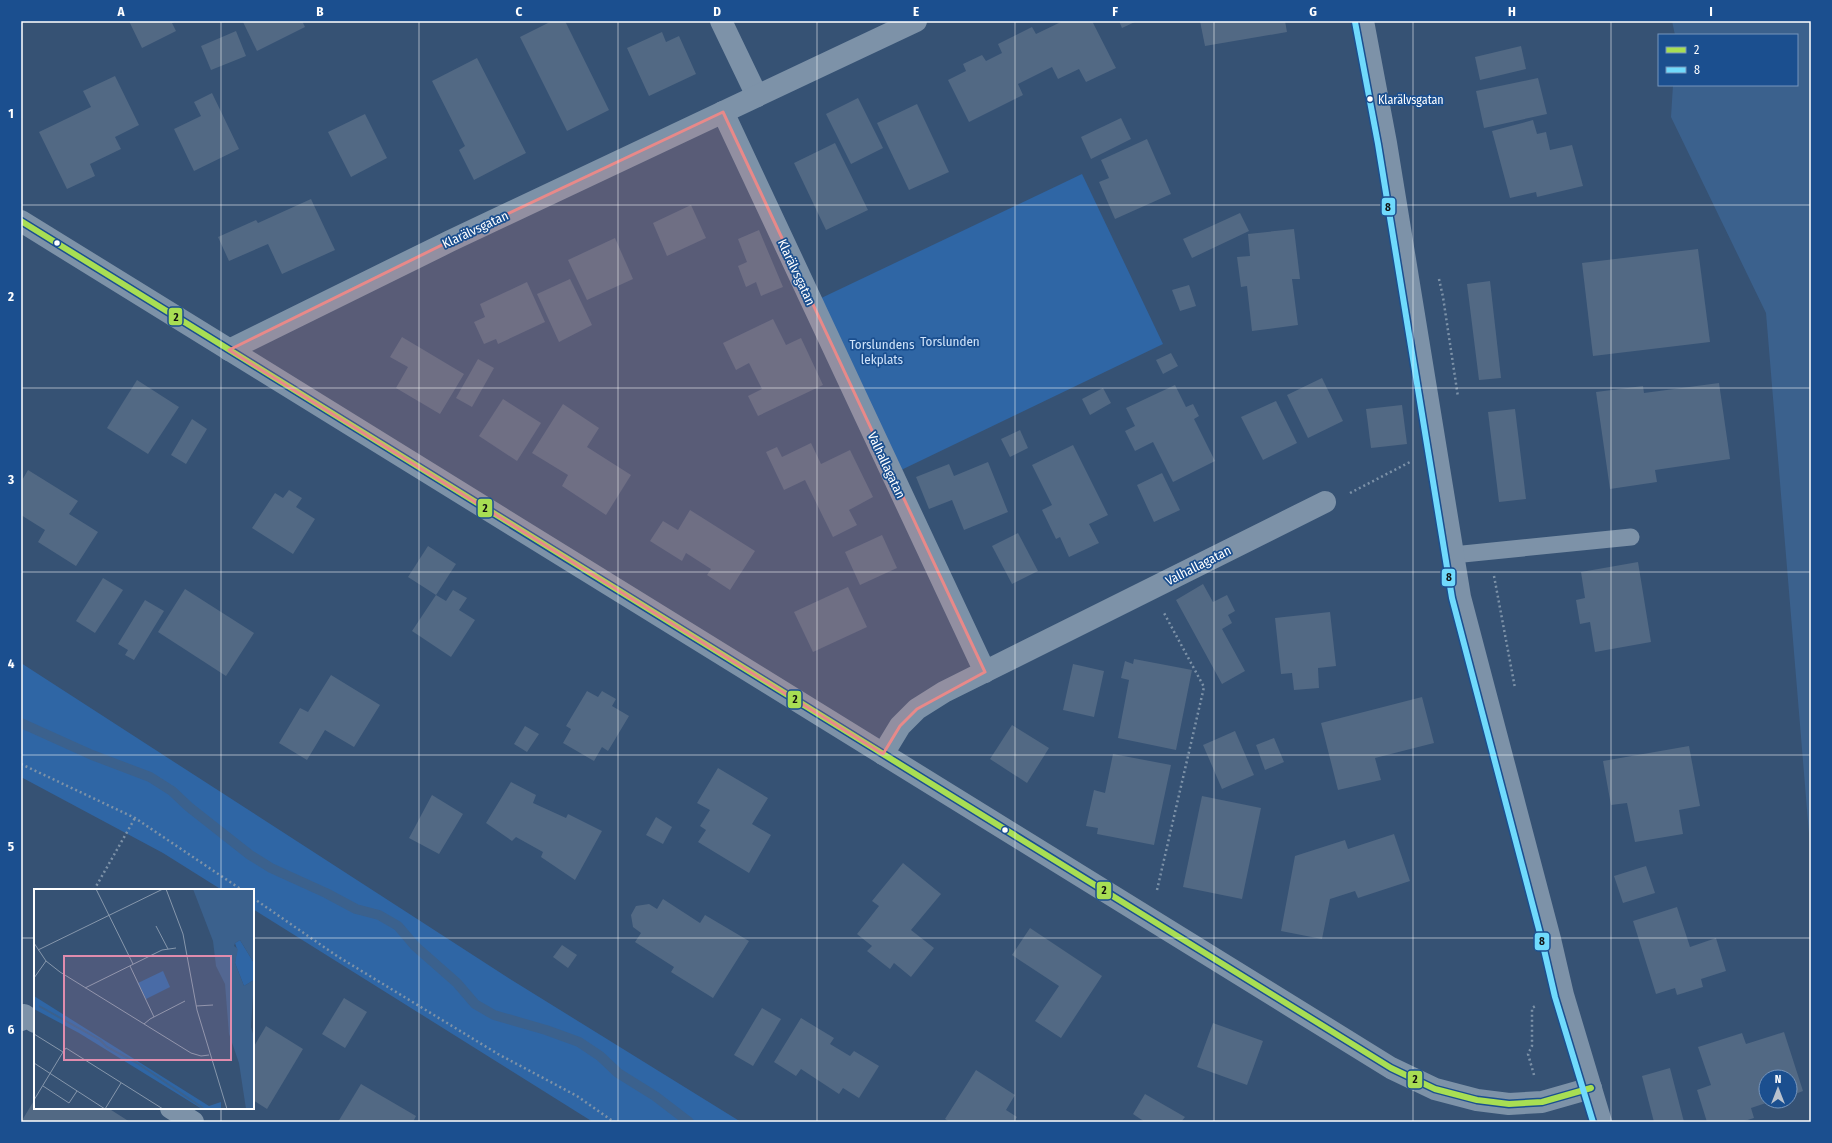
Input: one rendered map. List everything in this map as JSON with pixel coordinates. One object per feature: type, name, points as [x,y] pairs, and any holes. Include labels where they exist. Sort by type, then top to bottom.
[{"type":"street","points":[[721,21],[757,96]]},
{"type":"street","name":"Klarälvsgatan","points":[[229,350],[450,241],[916,21]]},
{"type":"street","points":[[1363,21],[1386,143],[1460,597],[1550,939],[1563,995],[1602,1122]]},
{"type":"street","name":"Klarälvsgatan","points":[[723,112],[851,389]]},
{"type":"street","points":[[21,222],[1391,1068],[1434,1089],[1477,1100],[1508,1104],[1542,1102],[1591,1088]]},
{"type":"street","name":"Valhallagatan","points":[[851,389],[985,672]]},
{"type":"street","name":"Valhallagatan","points":[[883,754],[900,726],[917,709],[944,692],[1325,502]]},
{"type":"street","points":[[21,1020],[24,1015],[34,1021]]},
{"type":"street","points":[[173,1109],[193,1122]]},
{"type":"lane","points":[[1453,556],[1631,537]]},
{"type":"path","points":[[1325,502],[1350,493],[1436,449]]},
{"type":"path","points":[[1146,916],[1156,898],[1204,687],[1151,589]]},
{"type":"path","points":[[21,764],[135,818],[241,889]]},
{"type":"path","points":[[95,889],[135,818]]},
{"type":"path","points":[[254,899],[337,956],[498,1054],[577,1096],[614,1122]]},
{"type":"path","points":[[1542,1102],[1528,1054],[1532,1046],[1532,1008],[1542,1000],[1563,995]]},
{"type":"highlighted area","points":[[723,112],[985,672],[917,709],[900,726],[883,754],[229,350],[450,241]]},
{"type":"green space","name":"Torslunden","points":[[1082,174],[1163,344],[897,472],[815,301]]},
{"type":"green space","points":[[21,663],[510,979],[741,1122],[593,1122],[254,910],[254,889],[220,889],[163,853],[21,777]]},
{"type":"shaded area","points":[[1672,21],[1811,21],[1811,858],[1766,313],[1671,117],[1673,86],[1798,86],[1798,34],[1675,34]]},
{"type":"building","points":[[129,21],[177,21],[172,23],[176,31],[142,48]]},
{"type":"building","points":[[302,21],[305,27],[257,51],[243,22]]},
{"type":"building","points":[[552,21],[565,21],[609,110],[567,131],[520,37]]},
{"type":"building","points":[[1063,21],[1092,21],[1116,68],[1086,82],[1079,69],[1058,79],[1052,67],[1018,84],[1023,95],[969,122],[948,80],[966,71],[963,64],[982,55],[986,61],[1002,53],[998,44],[1032,27],[1036,34]]},
{"type":"building","points":[[1119,21],[1137,21],[1122,28]]},
{"type":"building","points":[[1200,21],[1285,21],[1287,32],[1205,46]]},
{"type":"building","points":[[236,31],[246,56],[211,70],[201,46]]},
{"type":"building","points":[[662,32],[666,42],[679,36],[696,74],[649,96],[627,48]]},
{"type":"building","points":[[1521,46],[1526,69],[1480,80],[1475,57]]},
{"type":"building","points":[[477,58],[526,153],[474,180],[459,150],[465,146],[432,81]]},
{"type":"building","points":[[115,76],[139,125],[115,137],[121,149],[90,164],[95,176],[67,189],[39,132],[91,107],[83,91]]},
{"type":"building","points":[[1538,78],[1547,114],[1484,128],[1476,91]]},
{"type":"building","points":[[212,93],[239,149],[194,171],[174,129],[201,116],[194,102]]},
{"type":"building","points":[[858,98],[883,148],[851,164],[826,114]]},
{"type":"building","points":[[917,104],[949,172],[909,190],[877,123]]},
{"type":"building","points":[[365,114],[387,158],[351,177],[328,132]]},
{"type":"building","points":[[1121,118],[1131,139],[1091,159],[1081,137]]},
{"type":"building","points":[[1533,120],[1537,134],[1546,132],[1550,150],[1572,145],[1583,186],[1537,197],[1536,192],[1510,198],[1492,131]]},
{"type":"building","points":[[1147,139],[1171,194],[1115,219],[1099,182],[1109,178],[1101,160]]},
{"type":"building","points":[[835,143],[868,210],[826,230],[794,163]]},
{"type":"building","points":[[311,199],[335,250],[282,274],[268,244],[229,261],[218,237],[256,220],[258,223]]},
{"type":"building","points":[[691,205],[706,238],[667,256],[653,223]]},
{"type":"building","points":[[1240,213],[1249,231],[1192,258],[1183,239]]},
{"type":"building","points":[[1294,229],[1300,279],[1292,279],[1298,325],[1252,331],[1247,286],[1241,287],[1237,257],[1250,256],[1248,234]]},
{"type":"building","points":[[759,230],[783,287],[761,296],[756,282],[746,287],[738,266],[747,262],[738,239]]},
{"type":"building","points":[[615,238],[633,279],[587,300],[568,260]]},
{"type":"building","points":[[1698,249],[1710,342],[1593,356],[1582,263]]},
{"type":"building","points":[[570,279],[592,325],[559,342],[537,294]]},
{"type":"building","points":[[1490,281],[1501,378],[1479,380],[1467,284]]},
{"type":"building","points":[[527,282],[545,322],[498,344],[496,339],[484,344],[474,322],[485,317],[480,304]]},
{"type":"building","points":[[1189,285],[1196,306],[1180,311],[1172,290]]},
{"type":"building","points":[[773,319],[786,345],[801,338],[823,385],[758,416],[748,396],[762,389],[749,363],[736,370],[723,343]]},
{"type":"building","points":[[402,337],[464,374],[440,414],[396,388],[408,367],[390,357]]},
{"type":"building","points":[[1171,353],[1178,366],[1163,374],[1156,360]]},
{"type":"building","points":[[478,359],[494,368],[472,407],[456,398]]},
{"type":"building","points":[[1322,378],[1343,421],[1308,438],[1287,395]]},
{"type":"building","points":[[137,380],[179,407],[148,454],[107,428]]},
{"type":"building","points":[[1719,383],[1730,459],[1655,470],[1657,482],[1610,489],[1596,392],[1643,386],[1644,393]]},
{"type":"building","points":[[1175,385],[1186,407],[1193,404],[1199,416],[1194,419],[1215,461],[1173,482],[1153,442],[1135,451],[1125,431],[1135,426],[1126,408]]},
{"type":"building","points":[[1103,388],[1111,403],[1090,415],[1082,399]]},
{"type":"building","points":[[503,399],[541,423],[517,461],[479,436]]},
{"type":"building","points":[[1276,401],[1297,443],[1263,460],[1241,417]]},
{"type":"building","points":[[563,404],[599,428],[587,447],[631,475],[606,515],[562,486],[568,475],[532,453]]},
{"type":"building","points":[[1402,405],[1407,444],[1371,448],[1366,409]]},
{"type":"building","points":[[1515,409],[1526,499],[1499,502],[1488,412]]},
{"type":"building","points":[[192,419],[207,429],[186,464],[171,455]]},
{"type":"building","points":[[1020,430],[1028,448],[1010,457],[1001,439]]},
{"type":"building","points":[[811,443],[821,464],[850,450],[873,497],[849,510],[857,525],[833,537],[805,480],[784,490],[766,452],[777,447],[782,457]]},
{"type":"building","points":[[1073,445],[1108,515],[1089,524],[1099,543],[1069,557],[1060,537],[1056,539],[1042,510],[1052,505],[1032,465]]},
{"type":"building","points":[[988,462],[1008,512],[964,530],[952,500],[929,509],[916,477],[949,464],[954,476]]},
{"type":"building","points":[[28,470],[78,501],[69,514],[98,532],[76,566],[38,542],[45,530],[21,515],[21,482]]},
{"type":"building","points":[[1162,473],[1180,510],[1154,522],[1137,485]]},
{"type":"building","points":[[289,490],[302,498],[296,507],[315,519],[293,554],[252,528],[275,493],[283,498]]},
{"type":"building","points":[[690,510],[755,551],[730,590],[707,575],[711,569],[686,553],[682,561],[650,541],[663,521],[678,530]]},
{"type":"building","points":[[1018,533],[1038,571],[1012,584],[992,546]]},
{"type":"building","points":[[882,535],[897,568],[860,585],[845,552]]},
{"type":"building","points":[[428,546],[456,564],[436,595],[408,577]]},
{"type":"building","points":[[1638,562],[1651,642],[1595,652],[1590,622],[1580,624],[1576,600],[1585,598],[1581,572]]},
{"type":"building","points":[[103,578],[123,590],[95,633],[76,621]]},
{"type":"building","points":[[1203,584],[1213,602],[1227,595],[1235,611],[1228,615],[1232,623],[1222,629],[1245,671],[1222,684],[1176,600]]},
{"type":"building","points":[[848,587],[867,627],[813,652],[794,612]]},
{"type":"building","points":[[185,589],[254,633],[226,676],[158,632]]},
{"type":"building","points":[[453,590],[467,598],[459,610],[475,620],[451,657],[412,631],[436,595],[446,601]]},
{"type":"building","points":[[145,600],[164,611],[134,660],[125,655],[128,650],[118,644]]},
{"type":"building","points":[[1330,612],[1336,666],[1318,668],[1319,688],[1294,690],[1292,673],[1281,674],[1275,618]]},
{"type":"building","points":[[1134,659],[1192,670],[1176,750],[1118,738],[1129,680],[1121,678],[1125,661],[1133,664]]},
{"type":"building","points":[[1073,664],[1104,671],[1094,717],[1063,710]]},
{"type":"building","points":[[331,675],[380,705],[354,747],[325,730],[307,760],[279,743],[300,708],[308,712]]},
{"type":"building","points":[[587,691],[598,697],[602,691],[616,699],[612,706],[629,716],[608,751],[602,747],[594,761],[563,743],[571,729],[566,726]]},
{"type":"building","points":[[1422,697],[1434,743],[1375,758],[1381,780],[1338,790],[1321,723]]},
{"type":"building","points":[[1012,725],[1049,748],[1027,783],[990,759]]},
{"type":"building","points":[[525,726],[539,734],[527,752],[514,744]]},
{"type":"building","points":[[1235,731],[1254,775],[1222,789],[1203,745]]},
{"type":"building","points":[[1274,738],[1284,762],[1265,770],[1256,745]]},
{"type":"building","points":[[1689,746],[1700,806],[1679,810],[1683,834],[1635,842],[1627,803],[1611,805],[1603,761]]},
{"type":"building","points":[[1113,754],[1171,765],[1154,845],[1097,834],[1098,828],[1086,826],[1094,790],[1105,793]]},
{"type":"building","points":[[718,768],[768,798],[752,824],[771,835],[749,873],[698,842],[706,830],[700,826],[710,810],[697,803]]},
{"type":"building","points":[[511,782],[536,795],[533,803],[566,818],[568,814],[602,831],[575,880],[541,857],[543,852],[516,837],[512,841],[486,823]]},
{"type":"building","points":[[432,795],[463,814],[439,854],[409,838]]},
{"type":"building","points":[[1202,796],[1261,808],[1242,899],[1183,887]]},
{"type":"building","points":[[656,817],[672,827],[663,844],[646,835]]},
{"type":"building","points":[[1394,834],[1410,881],[1358,898],[1355,891],[1330,899],[1322,939],[1281,931],[1295,856],[1345,840],[1348,849]]},
{"type":"building","points":[[903,863],[941,894],[911,930],[934,948],[911,977],[894,963],[890,969],[867,951],[872,946],[857,934],[879,906],[872,901]]},
{"type":"building","points":[[1646,866],[1655,893],[1623,903],[1614,876]]},
{"type":"building","points":[[663,899],[700,923],[705,915],[749,941],[713,998],[671,972],[674,967],[635,942],[641,933],[633,927],[631,915],[636,906],[649,904],[657,909]]},
{"type":"building","points":[[1677,907],[1690,947],[1716,938],[1726,971],[1701,979],[1703,987],[1677,995],[1675,988],[1656,994],[1633,921]]},
{"type":"building","points":[[1030,928],[1102,976],[1061,1038],[1035,1021],[1059,986],[1012,955]]},
{"type":"building","points":[[562,945],[577,955],[568,968],[553,957]]},
{"type":"building","points":[[344,998],[367,1012],[345,1048],[322,1034]]},
{"type":"building","points":[[762,1008],[781,1019],[753,1066],[734,1055]]},
{"type":"building","points":[[801,1018],[834,1038],[830,1044],[850,1056],[854,1051],[879,1066],[859,1098],[843,1088],[839,1094],[801,1069],[796,1076],[774,1062]]},
{"type":"building","points":[[1213,1023],[1263,1041],[1247,1085],[1197,1067]]},
{"type":"building","points":[[266,1026],[303,1049],[267,1109],[254,1101],[254,1046]]},
{"type":"building","points":[[1784,1032],[1796,1069],[1758,1069],[1758,1106],[1751,1108],[1754,1118],[1741,1122],[1707,1122],[1697,1090],[1711,1085],[1698,1047],[1742,1033],[1746,1044]]},
{"type":"building","points":[[1670,1068],[1684,1122],[1654,1122],[1642,1076]]},
{"type":"building","points":[[976,1070],[1015,1095],[1006,1110],[1017,1117],[1014,1122],[950,1122],[945,1119]]},
{"type":"building","points":[[1798,1075],[1803,1091],[1798,1093]]},
{"type":"building","points":[[361,1084],[416,1116],[413,1122],[338,1122]]},
{"type":"building","points":[[1145,1094],[1185,1117],[1181,1122],[1145,1122],[1133,1114]]},
{"type":"building","points":[[34,1101],[34,1109],[110,1109],[130,1122],[21,1122]]},
{"type":"waterway","points":[[21,723],[92,755],[150,777],[172,791],[189,807],[250,855],[271,868],[326,893],[356,909],[379,915],[398,926],[415,946],[457,983],[475,1004],[494,1015],[546,1030],[579,1042],[600,1056],[618,1073],[655,1096],[689,1122]]},
{"type":"transit line","name":"8","points":[[1355,22],[1378,144],[1452,598],[1542,941],[1555,997],[1593,1122]]},
{"type":"transit line","name":"2","points":[[21,221],[1391,1068],[1435,1089],[1477,1100],[1509,1104],[1542,1102],[1591,1088]]},
{"type":"place","name":"Klarälvsgatan","points":[[1370,99]]},
{"type":"park label","name":"Torslundens lekplats","points":[[882,352]]}]
